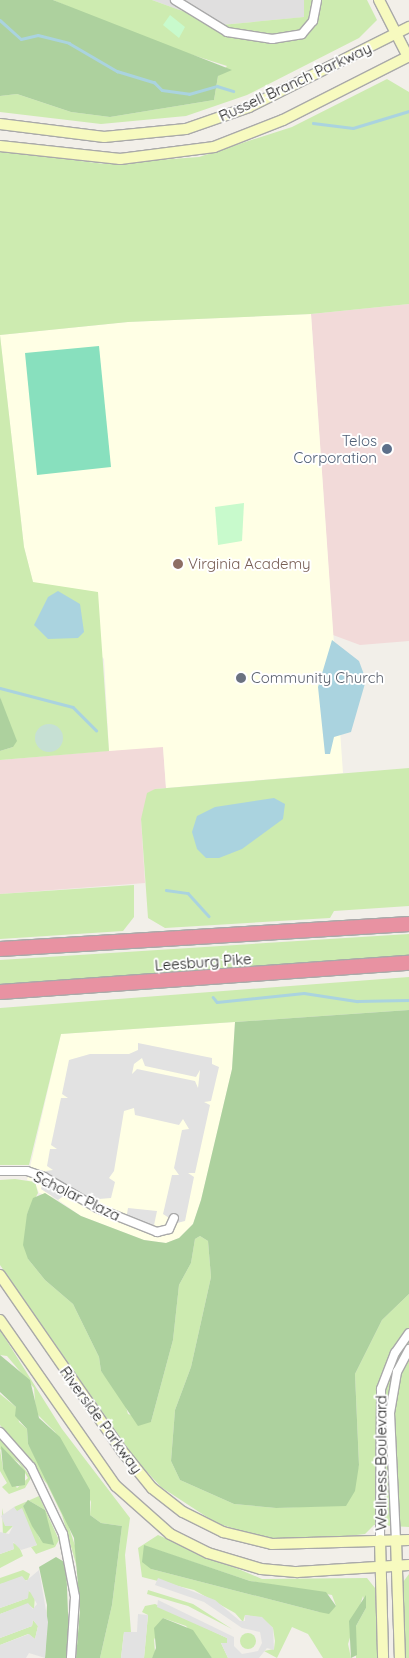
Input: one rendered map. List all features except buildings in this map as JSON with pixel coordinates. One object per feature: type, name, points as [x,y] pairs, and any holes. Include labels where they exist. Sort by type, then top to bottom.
[{"type":"highway","name":"Leesburg Pike","points":[[0,950],[409,924]]},
{"type":"highway","name":"Leesburg Pike","points":[[0,992],[409,963]]},
{"type":"main road","points":[[379,0],[409,58]]},
{"type":"main road","name":"Russell Branch Parkway","points":[[0,124],[104,137],[186,129],[249,107],[409,28]]},
{"type":"main road","name":"Russell Branch Parkway","points":[[0,146],[120,159],[214,147],[283,120],[409,58]]},
{"type":"main road","name":"Riverside Parkway","points":[[0,1275],[122,1451],[152,1488],[183,1512],[222,1532],[272,1544],[409,1540]]},
{"type":"main road","name":"Riverside Parkway","points":[[0,1320],[116,1486],[170,1534],[217,1556],[261,1568],[297,1572],[381,1565],[409,1565]]},
{"type":"main road","points":[[380,1540],[383,1658]]},
{"type":"main road","points":[[396,1540],[400,1658]]},
{"type":"street","points":[[175,0],[227,32],[272,39],[302,34],[313,21],[317,0]]},
{"type":"street","name":"Scholar Plaza","points":[[0,1172],[27,1171],[44,1177],[97,1208],[157,1232],[169,1228],[174,1218]]},
{"type":"street","name":"Wellness Boulevard","points":[[380,1540],[381,1389],[394,1353],[409,1333]]},
{"type":"street","name":"Wellness Boulevard","points":[[396,1540],[390,1413],[397,1372],[409,1348]]},
{"type":"street","points":[[0,1432],[35,1474],[63,1534],[75,1597],[71,1658]]},
{"type":"shaded area","points":[[152,0],[304,0],[305,17],[221,25]]},
{"type":"shaded area","points":[[409,304],[409,641],[360,645],[333,635],[311,314]]},
{"type":"shaded area","name":"Virginia Academy","points":[[311,314],[343,773],[166,788],[163,747],[109,751],[104,659],[33,582],[24,547],[0,335],[128,322]]},
{"type":"shaded area","points":[[49,724],[59,728],[63,738],[59,748],[49,752],[39,748],[35,738],[39,728]]},
{"type":"shaded area","points":[[163,746],[166,788],[155,789],[141,819],[145,883],[0,894],[0,760]]},
{"type":"shaded area","points":[[235,1022],[232,1069],[201,1200],[193,1224],[179,1238],[166,1243],[144,1240],[81,1216],[54,1197],[39,1193],[35,1182],[27,1180],[61,1034]]},
{"type":"shaded area","points":[[138,1043],[212,1058],[212,1064],[219,1067],[211,1101],[204,1102],[210,1105],[195,1173],[188,1173],[194,1177],[185,1221],[177,1223],[163,1214],[172,1175],[179,1175],[174,1168],[182,1130],[189,1129],[183,1119],[179,1125],[135,1115],[134,1108],[124,1111],[114,1171],[109,1178],[115,1182],[111,1198],[99,1199],[97,1208],[69,1192],[58,1200],[41,1189],[46,1171],[53,1170],[47,1166],[50,1149],[57,1149],[51,1145],[61,1098],[68,1098],[62,1094],[69,1060],[90,1054],[129,1054],[138,1050]],"holes":[[[142,1058],[145,1066],[196,1077],[200,1070],[198,1088],[195,1081],[137,1069],[132,1074],[134,1064]]]},
{"type":"shaded area","points":[[128,1208],[157,1211],[153,1230],[126,1220]]},
{"type":"shaded area","points":[[14,1507],[17,1511],[22,1508],[37,1545],[21,1550],[13,1542],[14,1549],[0,1554],[0,1532],[9,1534],[13,1526],[5,1526],[1,1516]]},
{"type":"shaded area","points":[[39,1570],[48,1622],[45,1658],[29,1653],[26,1658],[0,1658],[0,1645],[29,1634],[35,1639],[38,1626],[33,1620],[32,1626],[0,1638],[0,1614],[28,1603],[33,1609],[37,1604],[29,1590],[28,1598],[0,1608],[0,1584],[22,1576],[26,1581]]},
{"type":"shaded area","points":[[158,1578],[215,1600],[240,1621],[245,1621],[245,1615],[262,1617],[273,1628],[274,1650],[267,1648],[259,1658],[228,1658],[221,1643],[227,1643],[227,1638],[157,1607],[158,1600],[234,1637],[234,1646],[242,1654],[258,1651],[262,1643],[260,1632],[242,1628],[204,1602],[155,1585]]},
{"type":"shaded area","points":[[138,1614],[148,1615],[144,1658],[121,1658],[124,1632],[137,1632]]},
{"type":"green space","points":[[0,0],[53,0],[232,70],[218,76],[214,100],[110,117],[71,112],[17,94],[0,96]]},
{"type":"green space","points":[[53,0],[152,0],[221,25],[304,17],[304,0],[367,0],[377,20],[359,38],[247,95],[186,116],[101,124],[0,112],[0,96],[17,94],[71,112],[110,117],[214,100],[218,76],[227,66],[146,40]]},
{"type":"green space","points":[[170,15],[185,27],[179,38],[163,25]]},
{"type":"green space","points":[[387,79],[409,92],[409,304],[311,314],[128,322],[0,335],[0,151],[105,164],[199,157],[292,127]]},
{"type":"green space","points":[[0,335],[24,547],[33,582],[98,592],[109,751],[0,760],[0,751],[13,747],[0,697]]},
{"type":"green space","points":[[99,346],[111,467],[37,475],[25,353]]},
{"type":"green space","points":[[244,503],[242,541],[218,545],[215,507]]},
{"type":"green space","points":[[0,697],[17,741],[13,747],[0,751]]},
{"type":"green space","points":[[409,768],[409,906],[334,911],[330,918],[165,928],[148,918],[141,819],[147,793],[155,789]]},
{"type":"green space","points":[[134,885],[134,917],[123,931],[0,939],[0,894]]},
{"type":"green space","points":[[409,934],[409,956],[0,984],[0,960]]},
{"type":"green space","points":[[409,977],[409,1010],[61,1034],[29,1165],[0,1165],[0,1008]]},
{"type":"green space","points":[[409,1010],[409,1294],[382,1320],[355,1374],[359,1465],[355,1491],[346,1506],[276,1508],[234,1504],[180,1480],[171,1461],[175,1410],[191,1367],[211,1277],[208,1241],[200,1236],[195,1239],[191,1263],[179,1285],[173,1340],[151,1422],[138,1426],[101,1371],[99,1357],[73,1304],[45,1280],[28,1259],[23,1245],[27,1214],[33,1198],[45,1193],[81,1216],[144,1240],[166,1243],[179,1238],[193,1224],[201,1200],[232,1069],[235,1022]]},
{"type":"green space","points":[[15,1179],[35,1182],[38,1193],[27,1214],[28,1259],[45,1280],[73,1304],[99,1357],[101,1371],[124,1400],[128,1414],[151,1422],[173,1340],[179,1285],[191,1263],[195,1239],[200,1236],[208,1241],[211,1277],[191,1367],[175,1410],[171,1461],[180,1480],[234,1504],[276,1508],[346,1505],[359,1465],[355,1374],[382,1320],[409,1294],[409,1527],[374,1525],[365,1534],[303,1541],[261,1537],[216,1523],[161,1487],[136,1460],[0,1265],[0,1180]]},
{"type":"green space","points":[[0,1330],[62,1429],[130,1518],[125,1555],[131,1632],[124,1632],[121,1658],[100,1658],[112,1605],[122,1526],[101,1523],[90,1515],[91,1502],[77,1469],[55,1432],[36,1413],[34,1388],[7,1356],[0,1355]]},
{"type":"green space","points":[[0,1355],[30,1380],[39,1418],[60,1437],[90,1490],[90,1515],[101,1523],[122,1526],[112,1605],[100,1658],[76,1658],[80,1609],[74,1538],[28,1444],[27,1429],[15,1416],[16,1407],[0,1392]]},
{"type":"green space","points":[[0,1394],[16,1407],[19,1422],[27,1429],[28,1444],[64,1512],[78,1555],[78,1571],[62,1515],[47,1484],[0,1425]]},
{"type":"green space","points":[[0,1439],[31,1478],[25,1488],[9,1494],[2,1487],[7,1483],[0,1471],[0,1449]],"holes":[[[0,1449],[19,1463],[28,1478],[17,1488],[3,1469]]]},
{"type":"green space","points":[[1,1446],[25,1471],[25,1485],[12,1487],[3,1469]]},
{"type":"green space","points":[[39,1496],[59,1540],[55,1547],[36,1554],[31,1547],[37,1545],[14,1507],[27,1501],[23,1506],[40,1539],[45,1510],[29,1500]]},
{"type":"green space","points":[[28,1500],[45,1510],[54,1545],[43,1543],[32,1526],[23,1506]]},
{"type":"green space","points":[[2,1508],[6,1526],[13,1526],[3,1536]]},
{"type":"green space","points":[[158,1535],[262,1579],[367,1578],[375,1588],[378,1658],[356,1658],[356,1626],[366,1608],[363,1596],[348,1644],[351,1658],[323,1658],[308,1634],[292,1627],[277,1658],[264,1651],[274,1649],[275,1641],[273,1628],[262,1618],[245,1615],[243,1622],[235,1613],[194,1590],[142,1577],[138,1548]],"holes":[[[148,1547],[250,1581],[332,1595],[336,1606],[319,1612],[151,1569]]]},
{"type":"green space","points":[[12,1543],[18,1544],[23,1556],[0,1568],[0,1554],[14,1549]]},
{"type":"green space","points":[[144,1545],[250,1581],[326,1592],[336,1606],[329,1614],[319,1612],[151,1569],[142,1562]]},
{"type":"green space","points":[[56,1557],[66,1563],[69,1638],[66,1658],[45,1658],[47,1605],[39,1567]]},
{"type":"green space","points":[[23,1570],[30,1574],[28,1580],[0,1584],[0,1578]]},
{"type":"green space","points":[[409,1574],[409,1658],[405,1658],[403,1582]]},
{"type":"green space","points":[[27,1590],[35,1595],[34,1609],[28,1604],[0,1614],[0,1608],[28,1598]]},
{"type":"green space","points":[[148,1590],[193,1604],[232,1629],[188,1606],[147,1594]]},
{"type":"green space","points":[[366,1595],[366,1608],[356,1626],[357,1655],[351,1658],[349,1621]]},
{"type":"green space","points":[[155,1604],[227,1638],[227,1643],[221,1643],[228,1658],[212,1658],[186,1626],[163,1618],[154,1640],[155,1652],[152,1658],[144,1658],[148,1615],[142,1612],[145,1606]]},
{"type":"green space","points":[[163,1618],[193,1630],[212,1658],[152,1658],[156,1648],[154,1628]]},
{"type":"green space","points":[[33,1620],[38,1626],[35,1639],[28,1634],[0,1645],[0,1638],[32,1626]]},
{"type":"green space","points":[[245,1633],[251,1633],[256,1638],[254,1647],[245,1649],[240,1644],[240,1638]]},
{"type":"water","points":[[58,591],[80,604],[84,632],[78,638],[48,639],[34,625],[48,597]]},
{"type":"water","points":[[332,640],[359,661],[366,680],[351,732],[334,737],[330,754],[325,754],[318,687]]},
{"type":"water","points":[[274,798],[285,804],[283,819],[242,849],[219,858],[206,858],[197,849],[192,832],[197,816],[215,807]]},
{"type":"waterway","points":[[0,20],[21,39],[38,35],[69,43],[117,71],[154,82],[162,90],[189,94],[217,86],[233,91]]},
{"type":"waterway","points":[[313,123],[353,128],[409,111]]},
{"type":"waterway","points":[[0,688],[73,707],[96,730]]},
{"type":"waterway","points":[[166,890],[188,893],[209,916]]},
{"type":"waterway","points":[[213,997],[217,1002],[304,993],[357,1001],[409,1000]]},
{"type":"place","name":"Telos Corporation","points":[[387,449]]},
{"type":"place","name":"Virginia Academy","points":[[178,564]]},
{"type":"place","name":"Community Church","points":[[241,678]]}]
